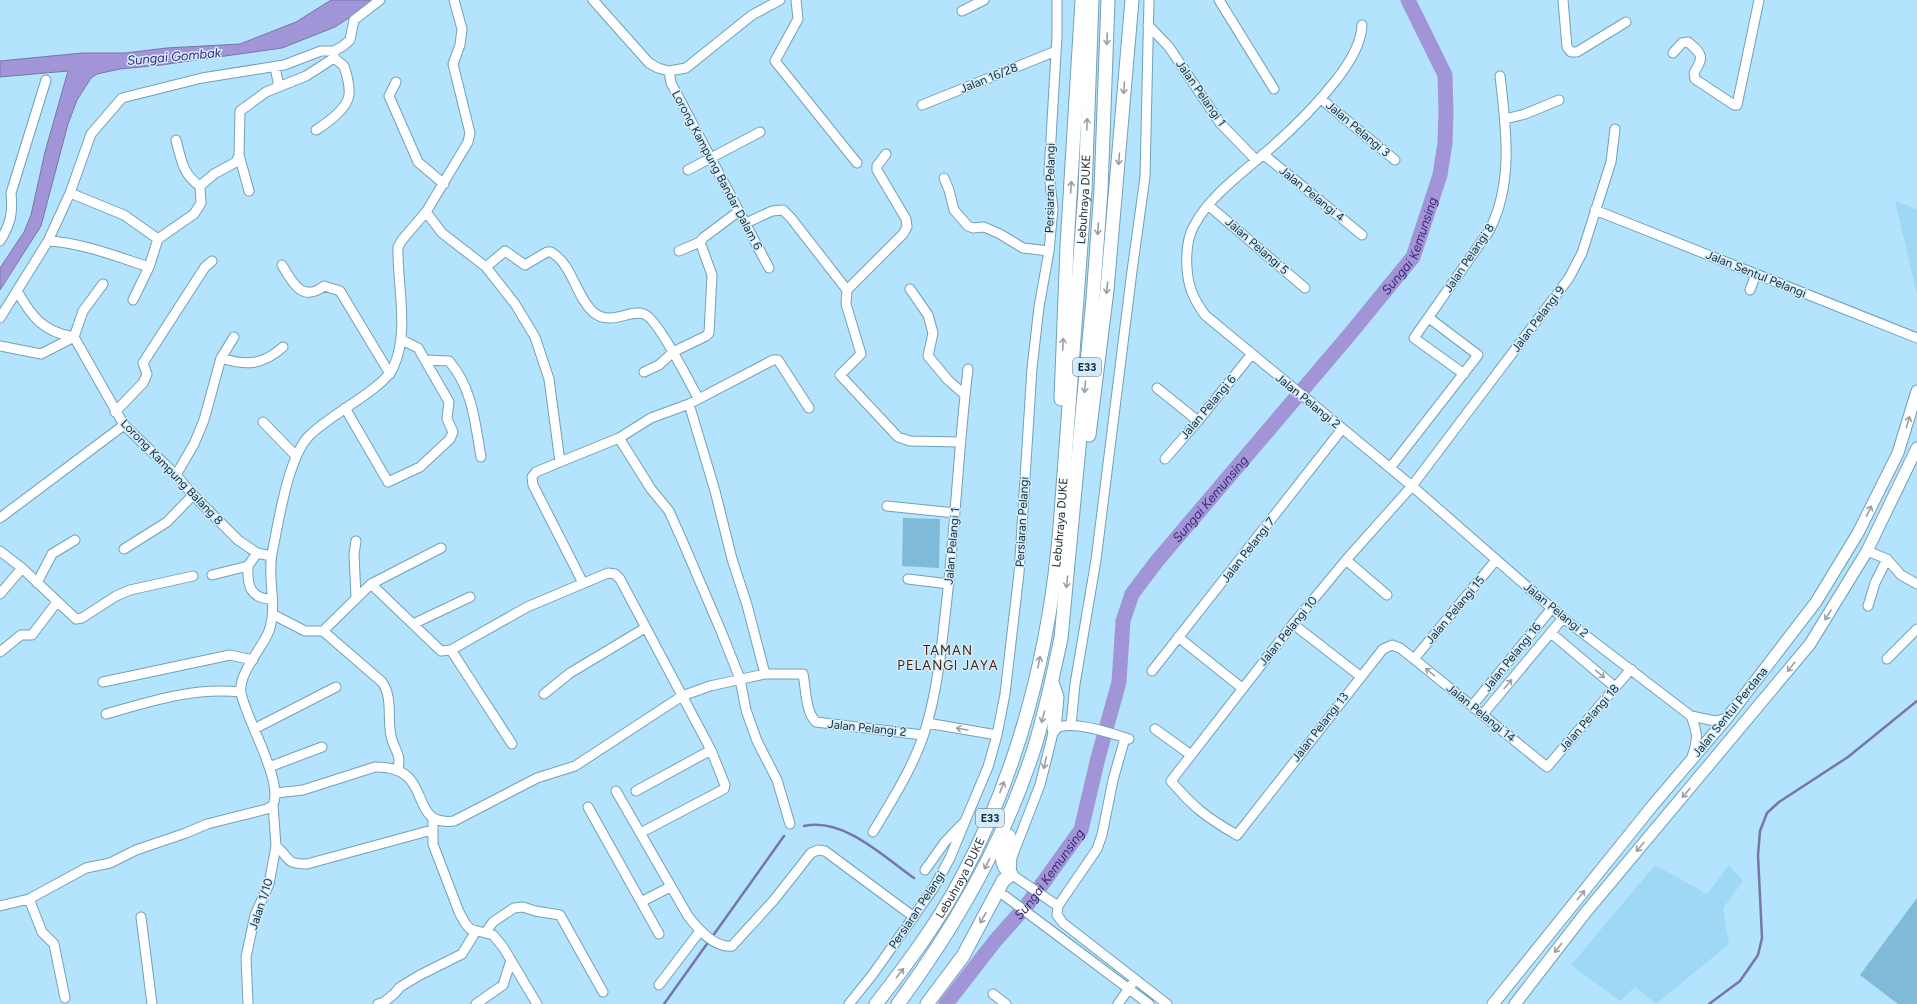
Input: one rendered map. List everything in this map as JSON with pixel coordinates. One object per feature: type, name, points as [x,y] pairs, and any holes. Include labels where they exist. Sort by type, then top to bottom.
[{"type":"highway","points":[[1077,0],[1081,25]]},
{"type":"highway","points":[[1061,508],[1057,453],[1082,0]]},
{"type":"highway","name":"Lebuhraya DUKE","points":[[876,1004],[916,952],[962,878],[992,814],[1018,746],[1036,677],[1050,607],[1059,545],[1085,191],[1092,0]]},
{"type":"highway","name":"Lebuhraya DUKE","points":[[898,1004],[931,959],[973,889],[1004,829],[1033,752],[1052,681],[1061,638],[1093,299],[1101,190],[1108,0]]},
{"type":"highway","points":[[1126,57],[1128,0]]},
{"type":"highway","points":[[1071,543],[1081,502],[1107,290],[1132,0]]},
{"type":"highway","points":[[1052,681],[1057,697],[1054,729]]},
{"type":"highway","points":[[928,1004],[963,956],[1003,881],[1011,874],[1003,866],[1002,855],[1033,774],[1036,760],[1033,752]]},
{"type":"main road","name":"Jalan Sentul Perdana","points":[[1493,1004],[1727,718],[1801,622],[1850,551],[1898,453],[1917,391]]},
{"type":"main road","name":"Jalan Sentul Perdana","points":[[1515,1004],[1586,912],[1810,644],[1867,551],[1917,448]]},
{"type":"main road","points":[[1850,551],[1862,554],[1871,538],[1876,534]]},
{"type":"main road","points":[[1850,551],[1855,564],[1850,580]]},
{"type":"street","points":[[249,191],[239,155],[240,112],[266,92],[306,76],[334,54],[350,40],[354,20],[380,0]]},
{"type":"street","points":[[454,0],[462,29],[460,45],[453,64],[470,133],[464,151],[444,184],[426,212],[402,240],[398,247],[402,340],[394,366],[384,381],[345,408],[309,436],[296,456],[271,556],[274,615],[262,647],[245,674],[241,692],[269,766],[276,793],[303,790],[375,767],[398,769],[407,774],[416,787],[424,808],[433,819],[443,822],[454,821],[537,778],[575,766],[682,696],[710,686],[765,674],[747,605],[732,559],[715,491],[689,404]]},
{"type":"street","points":[[592,0],[649,62],[658,68],[669,71],[686,68],[752,15],[780,0]]},
{"type":"street","points":[[796,0],[798,19],[775,61],[857,163]]},
{"type":"street","points":[[962,11],[984,0]]},
{"type":"street","points":[[1051,0],[1057,4]]},
{"type":"street","points":[[1071,725],[1076,676],[1096,560],[1130,278],[1145,177],[1149,0]]},
{"type":"street","points":[[1219,0],[1274,89]]},
{"type":"street","points":[[1563,0],[1567,47],[1571,52],[1577,52],[1626,22]]},
{"type":"street","points":[[1673,53],[1682,43],[1688,42],[1701,56],[1702,60],[1694,73],[1695,79],[1734,105],[1737,105],[1758,0]]},
{"type":"street","name":"Persiaran Pelangi","points":[[849,1004],[874,974],[933,889],[950,858],[988,767],[997,735],[1005,694],[1019,573],[1035,336],[1049,251],[1053,209],[1049,173],[1056,51],[1057,4]]},
{"type":"street","name":"Jalan Pelangi 2","points":[[1362,25],[1361,35],[1348,63],[1321,99],[1208,205],[1195,224],[1188,243],[1188,284],[1196,303],[1205,315],[1251,355],[1412,486],[1564,618],[1691,716],[1715,721],[1727,718]]},
{"type":"street","name":"Jalan Pelangi 1","points":[[1148,26],[1169,47],[1220,123],[1256,160]]},
{"type":"street","name":"Jalan 16/28","points":[[922,105],[1056,51]]},
{"type":"street","points":[[0,318],[48,241],[70,193],[91,134],[122,98],[202,78],[284,65],[321,52],[334,54],[344,66],[349,96],[344,106],[326,124],[316,130]]},
{"type":"street","points":[[275,67],[279,87]]},
{"type":"street","name":"Lorong Kampung Bandar Dalam 6","points":[[669,71],[670,83],[769,268]]},
{"type":"street","name":"Jalan Pelangi 8","points":[[1464,374],[1414,338],[1489,231],[1498,214],[1505,176],[1505,119],[1500,76]]},
{"type":"street","points":[[0,241],[8,229],[13,212],[11,193],[46,80]]},
{"type":"street","points":[[396,82],[388,96],[418,162],[444,184]]},
{"type":"street","name":"Jalan Pelangi 3","points":[[1321,99],[1395,160]]},
{"type":"street","points":[[1505,119],[1559,100]]},
{"type":"street","name":"Jalan Pelangi 9","points":[[1412,486],[1569,278],[1582,253],[1611,162],[1615,129]]},
{"type":"street","points":[[688,170],[760,132]]},
{"type":"street","points":[[176,140],[183,167],[192,181],[200,186]]},
{"type":"street","points":[[846,290],[907,228],[906,218],[877,170],[886,154]]},
{"type":"street","name":"Jalan Pelangi 4","points":[[1263,154],[1362,235]]},
{"type":"street","points":[[200,186],[214,174],[236,162],[239,155]]},
{"type":"street","points":[[944,178],[954,210],[968,226],[973,228],[984,227],[1000,234],[1023,248],[1049,251]]},
{"type":"street","points":[[133,300],[149,267],[158,239],[194,214],[201,203],[200,186]]},
{"type":"street","points":[[70,193],[124,215],[158,239]]},
{"type":"street","name":"Jalan Pelangi 5","points":[[1208,205],[1305,288]]},
{"type":"street","points":[[746,223],[772,211],[783,210],[846,290],[846,304],[860,354],[841,372],[840,377],[898,437],[910,441],[960,442]]},
{"type":"street","name":"Jalan Sentul Pelangi","points":[[1596,210],[1917,338]]},
{"type":"street","points":[[679,251],[700,242],[703,238],[739,211]]},
{"type":"street","points":[[426,212],[442,233],[486,267],[515,304],[535,336],[549,379],[560,462]]},
{"type":"street","points":[[48,241],[68,242],[94,248],[149,267]]},
{"type":"street","points":[[644,372],[659,365],[674,352],[706,336],[709,333],[712,275],[700,242]]},
{"type":"street","points":[[486,267],[505,251],[525,265],[547,252],[552,252],[567,268],[583,300],[594,313],[613,318],[644,314],[648,316],[674,352],[698,398]]},
{"type":"street","points":[[115,412],[143,384],[147,374],[143,362],[205,266],[212,260]]},
{"type":"street","points":[[282,264],[293,284],[308,293],[316,292],[324,286],[340,291],[390,374]]},
{"type":"street","points":[[1750,290],[1756,274]]},
{"type":"street","points":[[0,346],[41,354],[74,337],[83,311],[103,284]]},
{"type":"street","points":[[910,290],[928,316],[931,325],[933,333],[928,356],[948,380],[965,395]]},
{"type":"street","points":[[17,291],[37,321],[60,335],[74,337]]},
{"type":"street","points":[[1390,468],[1478,355],[1429,318]]},
{"type":"street","name":"Lorong Kampung Balang 8","points":[[74,337],[115,412],[124,425],[176,475],[193,495],[238,540],[257,553],[271,556]]},
{"type":"street","points":[[176,475],[194,444],[204,420],[221,358],[234,337]]},
{"type":"street","points":[[345,408],[386,481],[390,482],[420,467],[450,439],[453,432],[447,419],[449,402],[418,348],[402,340]]},
{"type":"street","points":[[221,358],[239,364],[253,363],[263,361],[283,348]]},
{"type":"street","name":"Jalan Pelangi 6","points":[[1165,459],[1198,422],[1251,355]]},
{"type":"street","points":[[425,360],[449,361],[458,372],[470,397],[481,458]]},
{"type":"street","points":[[583,583],[533,485],[532,478],[536,472],[619,438],[651,418],[689,404],[698,398],[777,360],[809,408]]},
{"type":"street","name":"Jalan Pelangi 1","points":[[873,832],[907,776],[927,723],[941,654],[949,584],[960,442],[968,368]]},
{"type":"street","points":[[1157,388],[1198,422]]},
{"type":"street","points":[[263,422],[296,456]]},
{"type":"street","points":[[0,518],[124,425]]},
{"type":"street","name":"Jalan Pelangi 7","points":[[1152,671],[1342,429]]},
{"type":"street","points":[[619,438],[651,489],[669,511],[740,679],[746,710],[757,741],[777,780],[790,824]]},
{"type":"street","name":"Jalan Pelangi 10","points":[[1171,781],[1293,624],[1346,560],[1412,486]]},
{"type":"street","points":[[124,549],[167,522],[193,495]]},
{"type":"street","points":[[887,506],[955,513]]},
{"type":"street","points":[[37,583],[52,554],[75,540]]},
{"type":"street","points":[[356,541],[354,554],[356,598]]},
{"type":"street","points":[[323,631],[371,584],[441,548]]},
{"type":"street","points":[[0,551],[22,568],[76,619],[82,618],[116,596],[130,590],[193,576]]},
{"type":"street","points":[[1867,551],[1887,559],[1901,575],[1917,584]]},
{"type":"street","points":[[257,553],[248,566],[248,576],[253,593],[258,597],[272,598]]},
{"type":"street","points":[[1868,606],[1874,583],[1887,559]]},
{"type":"street","points":[[1346,560],[1387,595]]},
{"type":"street","name":"Jalan Pelangi 15","points":[[1414,659],[1496,560]]},
{"type":"street","points":[[212,575],[248,566]]},
{"type":"street","points":[[0,594],[22,568]]},
{"type":"street","points":[[371,584],[441,651],[451,650],[527,607],[608,573],[615,574],[620,579],[710,750],[725,787],[646,830]]},
{"type":"street","points":[[908,579],[949,584]]},
{"type":"street","points":[[413,624],[470,597]]},
{"type":"street","points":[[0,652],[21,635],[32,635],[57,602]]},
{"type":"street","name":"Jalan Pelangi 16","points":[[1472,706],[1552,608]]},
{"type":"street","points":[[274,615],[305,631],[323,631],[382,682],[386,688],[388,720],[392,739],[400,760],[398,769]]},
{"type":"street","points":[[1483,714],[1564,618]]},
{"type":"street","points":[[1293,624],[1360,676]]},
{"type":"street","points":[[544,694],[570,673],[645,628]]},
{"type":"street","points":[[1887,659],[1917,629]]},
{"type":"street","points":[[1551,633],[1616,687]]},
{"type":"street","points":[[1178,637],[1242,688]]},
{"type":"street","name":"Jalan Pelangi 13","points":[[1171,781],[1190,804],[1213,822],[1237,835],[1360,676],[1383,649],[1392,645],[1400,648],[1414,659]]},
{"type":"street","points":[[451,650],[512,744]]},
{"type":"street","points":[[103,682],[230,655],[253,660]]},
{"type":"street","name":"Jalan Pelangi 14","points":[[1414,659],[1547,767]]},
{"type":"street","name":"Jalan Pelangi 18","points":[[1547,767],[1632,669]]},
{"type":"street","name":"Jalan Pelangi 2","points":[[765,674],[803,674],[811,715],[816,722],[923,735]]},
{"type":"street","points":[[254,729],[336,687]]},
{"type":"street","points":[[106,714],[177,694],[225,690],[241,692]]},
{"type":"street","points":[[1691,716],[1697,731],[1697,741],[1692,759]]},
{"type":"street","points":[[927,723],[997,735]]},
{"type":"street","points":[[1054,904],[1097,848],[1102,835],[1113,780],[1124,737],[1071,725],[1060,725],[1054,729],[1040,785],[1012,857],[1011,874],[1054,904],[1057,915],[1063,923],[1167,1004]]},
{"type":"street","points":[[1155,729],[1191,755]]},
{"type":"street","points":[[269,766],[322,747]]},
{"type":"street","points":[[636,791],[710,750]]},
{"type":"street","points":[[616,791],[670,887],[701,932],[721,945],[732,946],[774,900],[811,853],[818,850],[824,851],[914,917]]},
{"type":"street","name":"Jalan 1/10","points":[[248,1004],[246,957],[255,915],[269,884],[276,846],[273,805],[276,793]]},
{"type":"street","points":[[0,906],[29,899],[86,868],[110,863],[136,850],[186,833],[207,824],[267,809],[273,805]]},
{"type":"street","points":[[588,807],[659,934]]},
{"type":"street","points":[[433,819],[433,844],[459,912],[465,923],[476,931],[486,932],[493,935],[511,960],[537,1004]]},
{"type":"street","points":[[925,870],[944,842],[966,819]]},
{"type":"street","points":[[276,846],[290,862],[294,864],[307,864],[432,830]]},
{"type":"street","points":[[641,902],[670,887]]},
{"type":"street","points":[[1005,896],[1149,1004]]},
{"type":"street","points":[[29,899],[42,932],[54,944],[65,998]]},
{"type":"street","points":[[486,932],[493,922],[514,908],[523,907],[535,911],[560,915],[603,992]]},
{"type":"street","points":[[141,917],[152,1004]]},
{"type":"street","points":[[378,1004],[384,1002],[400,987],[420,975],[462,954],[476,931]]},
{"type":"street","points":[[659,985],[701,932]]},
{"type":"street","points":[[476,1004],[503,985],[511,960]]},
{"type":"street","points":[[1118,1004],[1135,979]]},
{"type":"street","points":[[993,994],[1006,1004]]},
{"type":"shaded area","points":[[1895,201],[1917,209],[1917,294]]},
{"type":"shaded area","points":[[903,518],[940,519],[939,568],[902,566]]},
{"type":"shaded area","points":[[1655,865],[1707,894],[1729,865],[1743,881],[1723,908],[1729,944],[1656,1004],[1635,987],[1620,1001],[1571,965]]},
{"type":"shaded area","points":[[1917,898],[1917,1004],[1898,1004],[1860,975]]},
{"type":"water","name":"Sungai Gombak","points":[[331,0],[376,0],[335,27],[282,48],[161,65],[120,69],[97,74],[91,78],[77,100],[68,124],[41,226],[0,290],[0,268],[24,232],[31,215],[45,152],[68,71],[0,77],[0,61],[82,53],[125,53],[167,48],[240,44],[296,22]]},
{"type":"waterway","name":"Sungai Kemunsing","points":[[946,1004],[995,941],[1027,905],[1081,830],[1098,758],[1119,682],[1123,621],[1132,594],[1157,561],[1350,334],[1413,257],[1440,175],[1445,143],[1446,111],[1445,75],[1408,0]]},
{"type":"waterway","points":[[1709,1004],[1740,981],[1758,955],[1762,938],[1758,855],[1760,831],[1767,813],[1779,802],[1848,757],[1917,701]]},
{"type":"waterway","points":[[804,826],[819,825],[833,827],[848,833],[862,840],[914,878]]},
{"type":"waterway","points":[[712,937],[784,836]]},
{"type":"waterway","points":[[664,1004],[709,941]]},
{"type":"district","name":"TAMAN PELANGI JAYA","points":[[948,658]]}]
